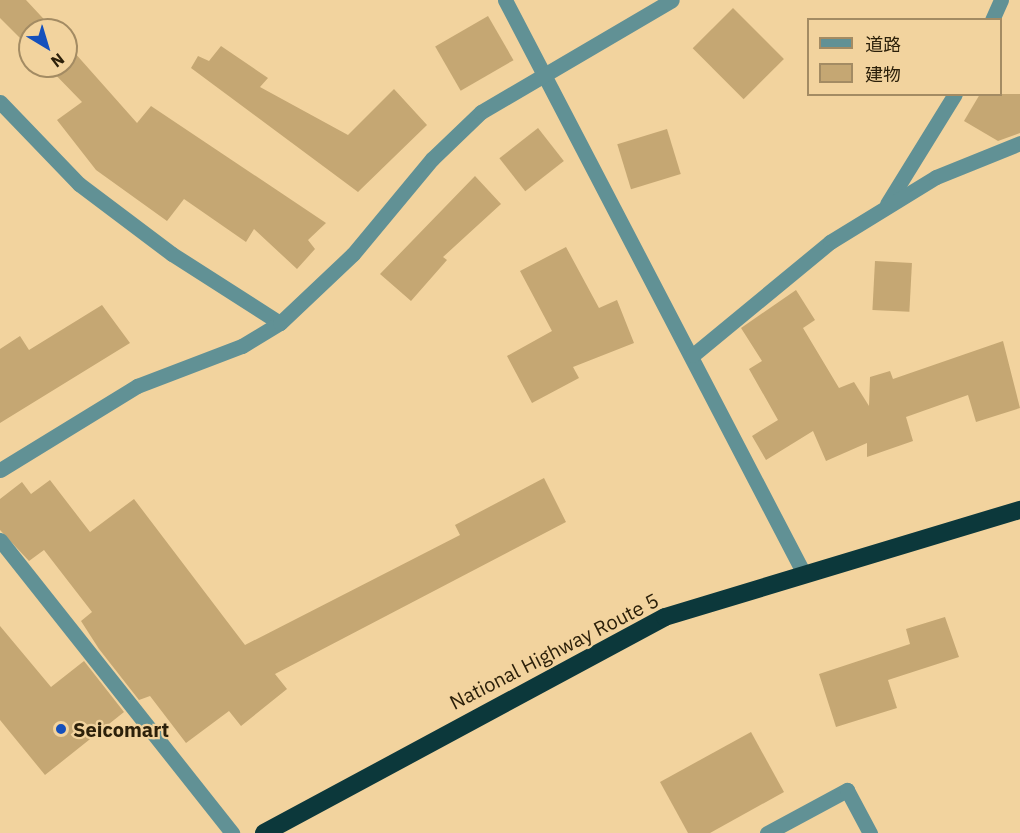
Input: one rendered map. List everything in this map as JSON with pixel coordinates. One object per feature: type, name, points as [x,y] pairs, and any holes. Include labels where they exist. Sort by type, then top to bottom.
[{"type":"highway","name":"National Highway Route 5","points":[[264,833],[665,617],[1020,510]]},
{"type":"street","points":[[505,0],[547,75],[622,228],[693,355],[804,574]]},
{"type":"street","points":[[0,470],[127,392],[242,346],[280,323],[353,254],[432,159],[481,112],[672,0]]},
{"type":"street","points":[[993,18],[1001,0]]},
{"type":"street","points":[[885,207],[954,96]]},
{"type":"street","points":[[0,102],[79,184],[172,254],[280,323]]},
{"type":"street","points":[[693,355],[830,242],[936,177],[1020,143]]},
{"type":"street","points":[[0,540],[232,833]]},
{"type":"street","points":[[767,833],[847,790],[870,833]]},
{"type":"building","points":[[0,0],[26,0],[43,18],[18,18],[18,36],[0,18]]},
{"type":"building","points":[[733,8],[784,59],[744,99],[693,48]]},
{"type":"building","points":[[488,16],[514,60],[461,91],[435,46]]},
{"type":"building","points":[[221,46],[268,78],[260,87],[348,135],[394,89],[427,125],[358,192],[191,68],[198,56],[209,61]]},
{"type":"building","points":[[78,57],[137,123],[151,106],[326,223],[308,240],[315,249],[297,269],[254,229],[246,242],[184,199],[167,221],[96,170],[57,120],[82,102],[59,78],[78,78]]},
{"type":"building","points":[[1020,94],[1020,133],[998,141],[964,121],[979,96]]},
{"type":"building","points":[[538,128],[564,161],[525,191],[499,158]]},
{"type":"building","points":[[667,129],[681,174],[631,189],[617,144]]},
{"type":"building","points":[[475,176],[501,204],[443,257],[447,260],[411,301],[380,274]]},
{"type":"building","points":[[566,247],[599,308],[617,300],[634,343],[573,367],[579,378],[532,403],[507,356],[552,331],[520,271]]},
{"type":"building","points":[[875,261],[912,263],[909,312],[872,310]]},
{"type":"building","points":[[796,290],[815,320],[803,328],[839,388],[854,382],[869,406],[870,377],[890,371],[893,379],[1003,341],[1020,408],[976,422],[968,395],[906,417],[913,441],[867,457],[867,443],[826,461],[813,431],[766,460],[752,436],[778,420],[749,369],[762,361],[741,328]]},
{"type":"building","points":[[102,305],[130,343],[0,423],[0,349],[20,336],[29,350]]},
{"type":"building","points":[[544,478],[566,522],[275,674],[287,689],[241,726],[229,711],[186,743],[150,696],[139,700],[99,649],[81,621],[92,612],[44,550],[29,561],[0,530],[0,499],[22,482],[31,494],[50,480],[90,532],[134,499],[245,645],[460,535],[455,525]]},
{"type":"building","points":[[945,617],[959,657],[888,680],[897,708],[836,727],[819,674],[910,644],[906,629]]},
{"type":"building","points":[[0,626],[51,687],[84,661],[124,712],[45,775],[0,720]]},
{"type":"building","points":[[751,732],[784,792],[710,833],[688,833],[660,782]]},
{"type":"place","name":"Seicomart","points":[[61,729]]}]
